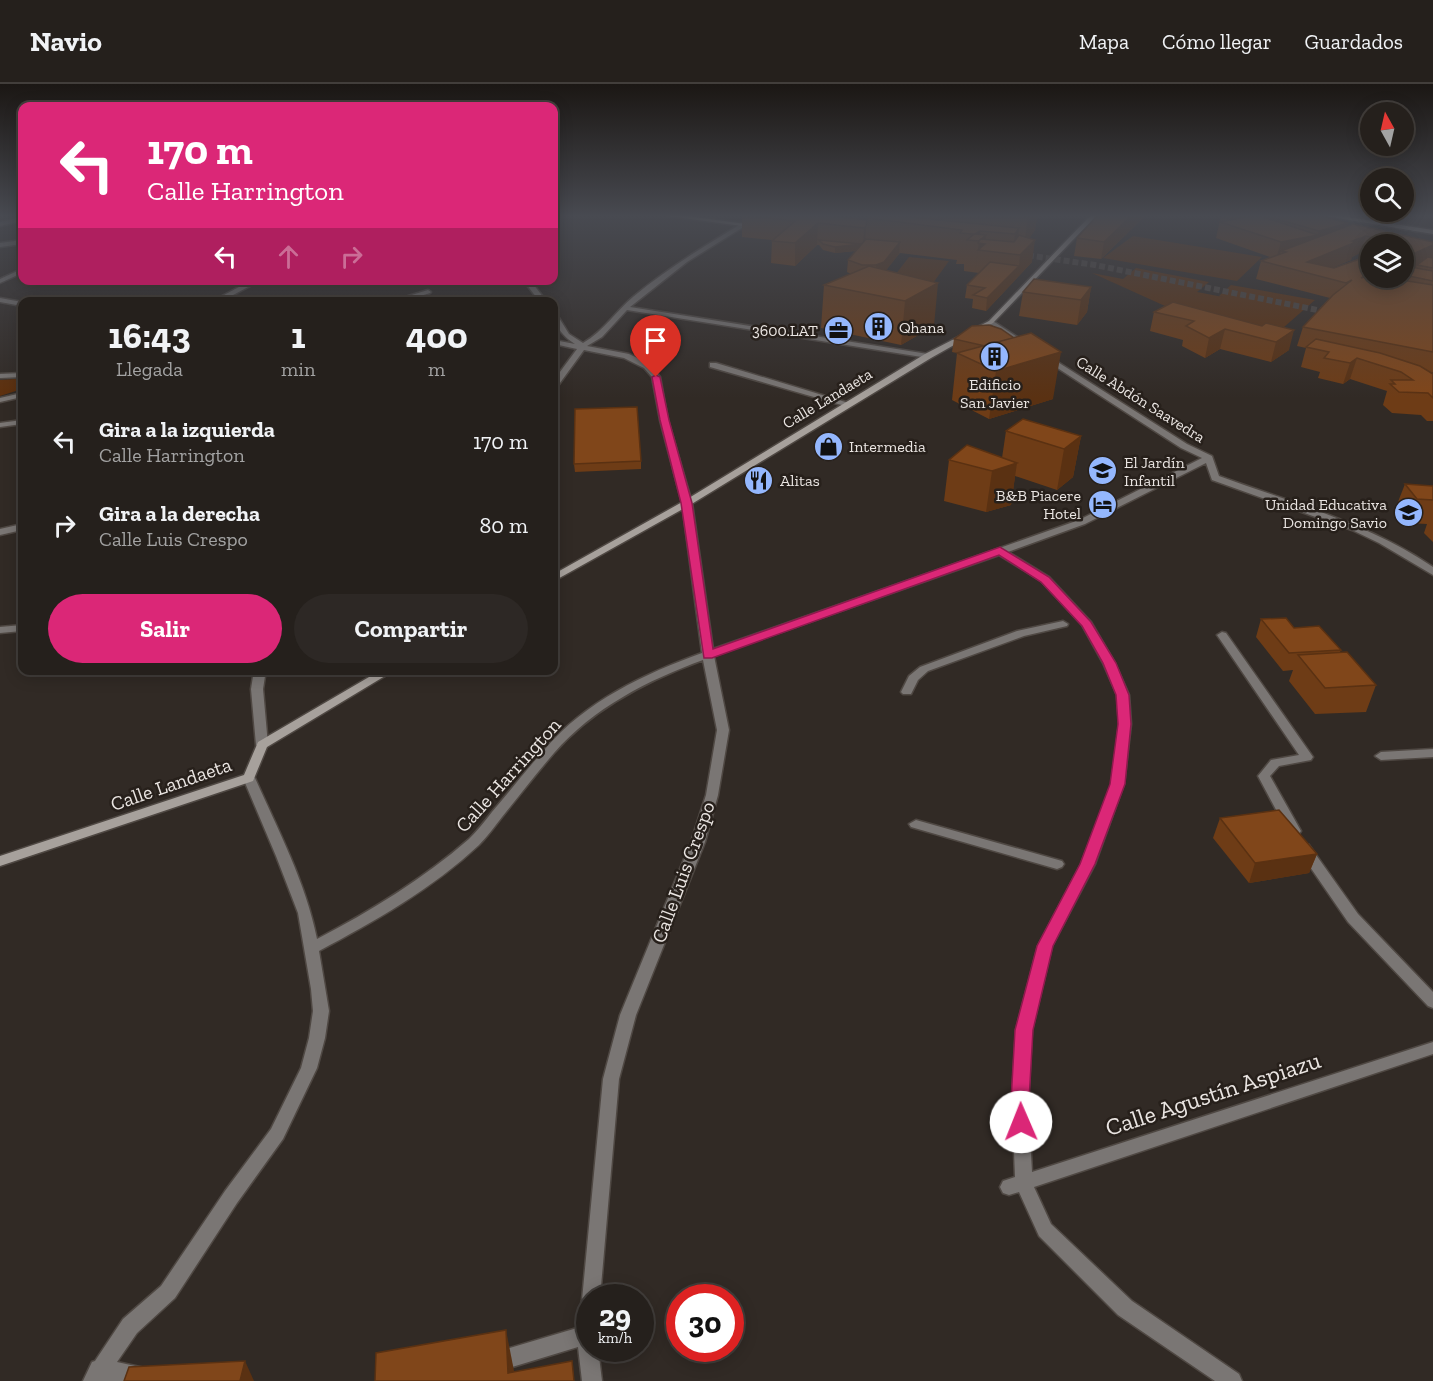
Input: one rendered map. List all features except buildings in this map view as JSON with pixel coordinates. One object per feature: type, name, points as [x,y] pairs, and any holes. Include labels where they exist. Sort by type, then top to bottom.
[{"type":"main road","name":"Calle Landaeta","points":[[558,576],[687,503],[928,356],[992,322],[1035,277]]},
{"type":"main road","points":[[262,745],[381,675]]},
{"type":"main road","name":"Calle Landaeta","points":[[0,861],[249,778],[262,745]]},
{"type":"street","points":[[558,380],[583,346],[600,336],[624,308],[664,277]]},
{"type":"street","points":[[226,296],[248,285]]},
{"type":"street","points":[[530,285],[540,297]]},
{"type":"street","points":[[410,297],[428,292]]},
{"type":"street","points":[[226,296],[232,297]]},
{"type":"street","points":[[0,300],[18,303]]},
{"type":"street","points":[[624,308],[928,356]]},
{"type":"street","points":[[558,321],[566,334],[583,346]]},
{"type":"street","name":"Calle Abdón Saavedra","points":[[992,322],[1175,440],[1209,458],[1215,478],[1331,517],[1394,546],[1433,572]]},
{"type":"street","name":"Calle Luis Crespo","points":[[558,343],[626,356],[647,366],[656,377],[664,420],[687,503],[708,655],[723,730],[712,795],[698,842],[628,1015],[611,1078],[591,1284]]},
{"type":"street","points":[[713,365],[848,404]]},
{"type":"street","points":[[0,376],[18,375]]},
{"type":"street","points":[[0,400],[18,396]]},
{"type":"street","points":[[0,425],[18,423]]},
{"type":"street","name":"Calle Harrington","points":[[312,948],[363,921],[421,884],[475,841],[551,749],[583,718],[628,689],[668,669],[1082,522],[1209,458]]},
{"type":"street","points":[[0,532],[18,528]]},
{"type":"street","points":[[1000,551],[1045,579],[1087,624],[1109,663],[1123,695],[1125,724],[1118,784],[1088,864],[1045,946],[1024,1030],[1017,1185],[1045,1230],[1125,1308],[1232,1381]]},
{"type":"street","points":[[907,692],[913,678],[924,669],[1021,633],[1063,624]]},
{"type":"street","points":[[0,630],[18,628]]},
{"type":"street","points":[[1222,635],[1307,757],[1275,763],[1264,776],[1286,818],[1301,844],[1353,918],[1433,1002]]},
{"type":"street","points":[[259,675],[257,688],[262,745]]},
{"type":"street","points":[[1381,756],[1433,753]]},
{"type":"street","points":[[96,1375],[130,1326],[168,1292],[231,1197],[277,1134],[309,1068],[317,1038],[321,1011],[305,913],[284,856],[249,778]]},
{"type":"street","points":[[916,824],[1056,864]]},
{"type":"street","name":"Calle Agustín Aspiazu","points":[[1017,1185],[1433,1048]]},
{"type":"street","points":[[472,1369],[576,1338]]},
{"type":"street","points":[[590,1362],[592,1381]]},
{"type":"street","points":[[96,1375],[166,1380]]},
{"type":"shaded area","points":[[894,277],[938,277],[933,283],[892,279]]},
{"type":"shaded area","points":[[1100,277],[1123,279],[1126,277],[1180,277],[1209,282],[1197,292],[1223,297],[1219,296],[1231,285],[1315,300],[1269,340],[1196,320]]},
{"type":"shaded area","points":[[1211,277],[1242,277],[1237,281]]},
{"type":"shaded area","points":[[0,380],[18,380],[18,390],[0,396]]},
{"type":"tunnel","points":[[1152,277],[1332,313]]},
{"type":"place","name":"Qhana","points":[[878,327]]},
{"type":"place","name":"3600.LAT","points":[[839,330]]},
{"type":"place","name":"Edificio San Javier","points":[[995,356]]},
{"type":"place","name":"Intermedia","points":[[828,446]]},
{"type":"place","name":"El Jardín Infantil","points":[[1103,471]]},
{"type":"place","name":"Alitas","points":[[759,480]]},
{"type":"place","name":"B&B Piacere Hotel","points":[[1102,504]]},
{"type":"place","name":"Unidad Educativa Domingo Savio","points":[[1408,513]]},
{"type":"route","points":[[656,377],[664,420],[687,503],[708,655],[1000,551],[1045,579],[1087,624],[1109,663],[1123,695],[1125,724],[1118,784],[1088,864],[1045,946],[1024,1030],[1021,1122]]}]
